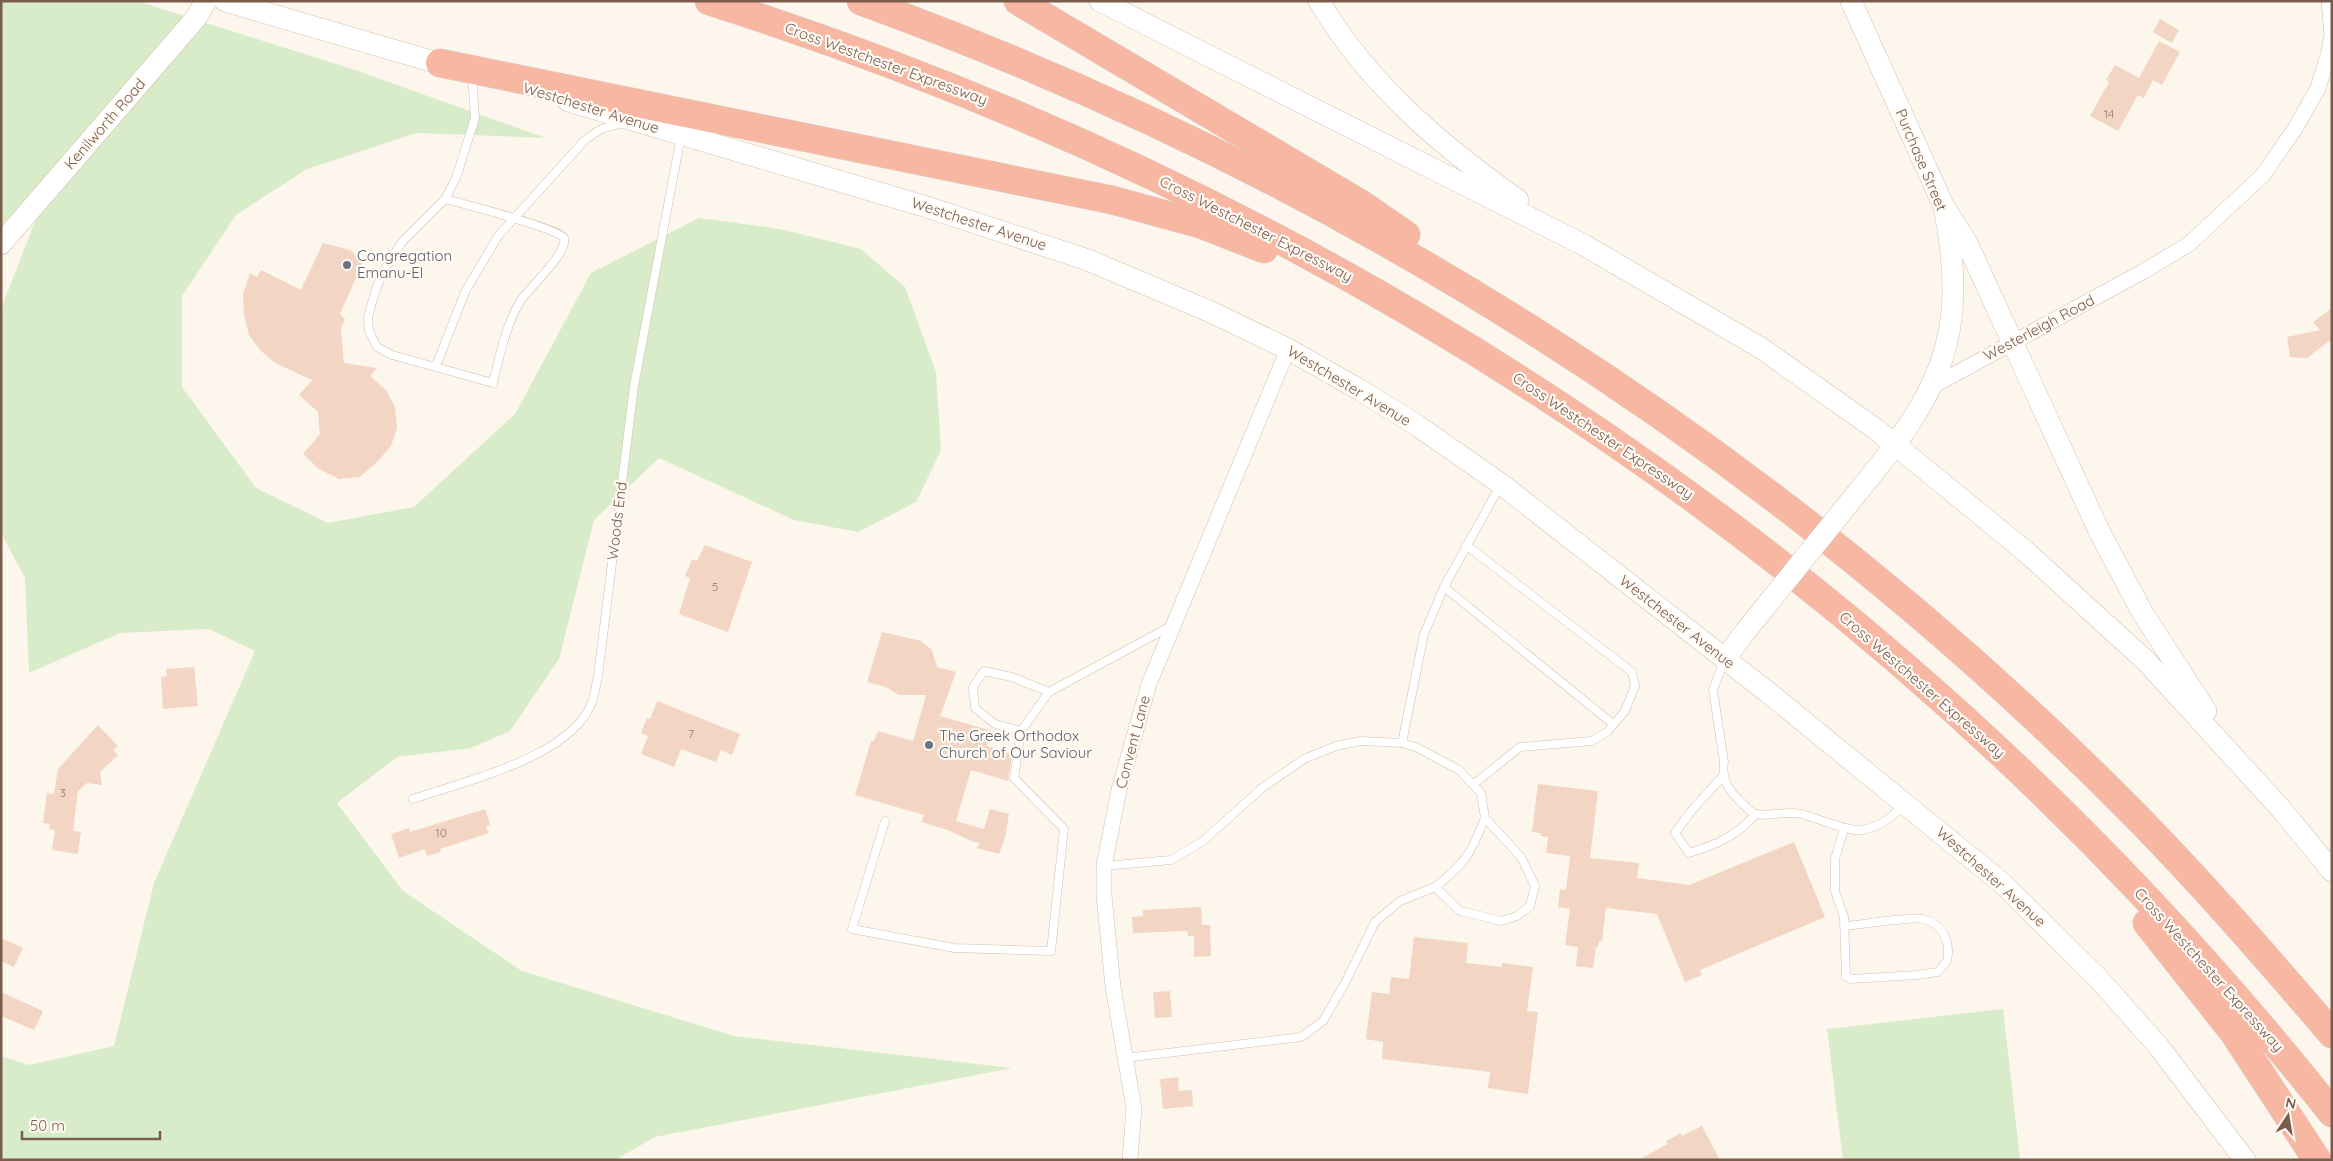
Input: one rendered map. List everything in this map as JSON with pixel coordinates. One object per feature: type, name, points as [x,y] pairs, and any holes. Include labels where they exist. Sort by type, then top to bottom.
[{"type":"highway","name":"Cross Westchester Expressway","points":[[709,1],[872,56],[1060,132],[1257,227],[1420,317],[1534,388],[1616,443],[1782,566],[1939,696],[2062,813],[2202,959],[2270,1036],[2332,1113]]},
{"type":"highway","points":[[861,1],[1034,69],[1210,149],[1365,230],[1502,310],[1620,387],[1750,480],[1850,558],[1934,627],[2034,717],[2130,811],[2266,958],[2332,1034]]},
{"type":"highway","points":[[1018,1],[1361,204],[1420,246],[1502,310]]},
{"type":"highway","points":[[440,63],[1141,206],[1229,234],[1420,317]]},
{"type":"highway","points":[[2062,813],[2234,1033],[2317,1160]]},
{"type":"highway","points":[[2266,958],[2332,1023]]},
{"type":"main road","name":"Kenilworth Road","points":[[1,244],[196,18],[206,1]]},
{"type":"main road","name":"Westchester Avenue","points":[[225,1],[681,134],[1032,240],[1150,284],[1288,349],[1418,426],[1501,484],[1907,804],[2003,884],[2098,978],[2159,1047],[2245,1160]]},
{"type":"main road","points":[[1100,1],[1582,244],[1761,348],[1896,444],[2077,597],[2146,661],[2282,810],[2332,871]]},
{"type":"main road","points":[[1319,1],[1349,47],[1374,76],[1434,137],[1462,160],[1582,244]]},
{"type":"main road","name":"Purchase Street","points":[[1851,1],[1944,207],[1952,254],[1954,308],[1949,338],[1933,386]]},
{"type":"main road","points":[[1944,207],[1967,243],[2099,531],[2142,612],[2240,764]]},
{"type":"main road","points":[[1725,659],[1896,444],[1913,421],[1933,386]]},
{"type":"street","name":"Westerleigh Road","points":[[1933,386],[2189,244],[2263,175],[2296,127],[2318,88],[2330,44],[2328,1]]},
{"type":"street","name":"Convent Lane","points":[[1130,1160],[1134,1108],[1113,986],[1104,895],[1104,866],[1119,790],[1146,694],[1172,625],[1288,349]]},
{"type":"lane","points":[[445,199],[554,231],[562,234],[564,239],[563,246],[556,259],[521,300],[509,326],[493,383],[392,355],[377,346],[369,331],[368,317],[382,272],[402,242],[445,199],[456,178],[468,146],[474,118],[472,73]]},
{"type":"lane","points":[[436,366],[466,292],[498,236],[585,140],[601,129],[636,121]]},
{"type":"lane","name":"Woods End","points":[[413,799],[541,753],[570,733],[592,703],[599,667],[634,386],[681,134]]},
{"type":"lane","points":[[1402,743],[1424,634],[1444,587],[1501,484]]},
{"type":"lane","points":[[1466,545],[1632,672],[1635,686],[1624,711],[1607,732],[1592,741],[1520,747],[1474,784]]},
{"type":"lane","points":[[1444,587],[1613,724]]},
{"type":"lane","points":[[885,821],[852,929],[954,948],[1051,951],[1064,829],[1014,778],[1020,731],[1049,692],[1172,625]]},
{"type":"lane","points":[[1725,659],[1713,690],[1724,762],[1724,776],[1728,790],[1756,814],[1798,813],[1829,822],[1844,829],[1859,831],[1882,825],[1907,804]]},
{"type":"lane","points":[[1020,731],[995,724],[975,708],[973,687],[984,671],[1012,677],[1049,692]]},
{"type":"lane","points":[[1104,866],[1171,860],[1203,841],[1262,788],[1304,759],[1336,746],[1361,741],[1402,743],[1416,747],[1460,770],[1481,793],[1485,818],[1471,852],[1454,872],[1435,887],[1400,901],[1375,922],[1345,982],[1323,1020],[1301,1036],[1126,1058]]},
{"type":"lane","points":[[1724,776],[1692,810],[1675,833],[1689,853],[1712,846],[1741,831],[1756,814]]},
{"type":"lane","points":[[1435,887],[1460,911],[1501,921],[1517,916],[1530,906],[1535,886],[1520,857],[1485,818]]},
{"type":"lane","points":[[1844,829],[1836,860],[1835,891],[1844,917],[1844,926],[1846,976],[1851,979],[1938,972],[1947,961],[1946,936],[1938,926],[1921,918],[1844,926]]},
{"type":"green space","points":[[1,1],[137,1],[352,69],[546,138],[416,133],[307,169],[236,215],[182,296],[182,387],[256,488],[328,523],[414,507],[515,414],[591,273],[699,218],[780,229],[861,249],[905,287],[936,372],[941,450],[916,502],[858,532],[794,520],[659,458],[594,520],[559,659],[510,731],[471,748],[397,757],[337,803],[403,891],[522,971],[734,1036],[1012,1068],[655,1137],[615,1160],[1,1160],[1,1056],[29,1065],[114,1046],[154,883],[255,651],[209,629],[120,633],[29,673],[25,578],[1,533],[1,309],[46,194],[1,229]]},
{"type":"green space","points":[[2003,1009],[2020,1160],[1843,1160],[1827,1029]]},
{"type":"building","points":[[2160,19],[2179,30],[2172,43],[2153,32]]},
{"type":"building","points":[[2159,41],[2180,52],[2162,85],[2153,80],[2144,98],[2138,95],[2118,131],[2090,116],[2109,82],[2106,80],[2115,65],[2139,78]]},
{"type":"building","points":[[323,243],[350,250],[363,262],[340,314],[345,319],[341,328],[344,363],[377,368],[370,376],[386,390],[395,407],[397,428],[391,446],[360,477],[339,479],[319,469],[303,454],[320,434],[318,412],[299,395],[312,380],[275,363],[260,350],[249,335],[244,315],[243,294],[250,273],[257,277],[261,270],[301,290]]},
{"type":"building","points":[[2332,308],[2332,344],[2329,341],[2307,358],[2290,357],[2287,337],[2320,330],[2313,322]]},
{"type":"building","points":[[705,545],[752,562],[728,632],[679,614],[690,578],[685,576],[692,559],[697,561]]},
{"type":"building","name":"The Greek Orthodox Church of Our Saviour","points":[[882,632],[921,641],[932,650],[937,667],[956,672],[940,716],[992,731],[987,746],[1012,754],[1008,781],[971,770],[956,821],[984,829],[990,809],[1009,814],[1005,838],[999,854],[977,848],[980,843],[971,841],[948,830],[921,822],[924,815],[855,795],[871,741],[874,741],[878,731],[913,741],[926,695],[899,695],[886,687],[867,682]]},
{"type":"building","points":[[194,667],[198,706],[163,709],[161,677],[167,676],[166,669]]},
{"type":"building","points":[[657,701],[740,734],[732,755],[721,750],[716,762],[681,749],[674,767],[641,754],[648,736],[641,733],[647,718],[650,719]]},
{"type":"building","points":[[98,725],[118,746],[113,750],[118,755],[100,772],[102,785],[87,783],[78,791],[73,831],[81,832],[78,854],[52,850],[55,830],[49,829],[50,824],[43,823],[47,793],[54,794],[58,769]]},
{"type":"building","points":[[1538,784],[1598,791],[1590,858],[1639,863],[1637,878],[1689,885],[1794,842],[1825,917],[1700,970],[1702,975],[1685,982],[1657,914],[1606,908],[1602,941],[1599,941],[1598,947],[1596,947],[1593,968],[1576,966],[1578,947],[1565,945],[1570,909],[1558,907],[1560,889],[1566,890],[1570,856],[1546,853],[1548,837],[1541,836],[1541,833],[1532,832]]},
{"type":"building","points":[[485,809],[490,825],[486,826],[489,833],[440,849],[441,852],[427,856],[425,849],[399,858],[391,834],[409,828],[410,832]]},
{"type":"building","points":[[1201,907],[1202,925],[1210,925],[1211,956],[1194,957],[1194,936],[1188,936],[1187,931],[1133,933],[1132,917],[1143,916],[1143,910]]},
{"type":"building","points":[[1414,937],[1468,943],[1466,963],[1502,967],[1502,963],[1533,967],[1527,1011],[1538,1012],[1528,1094],[1488,1088],[1490,1072],[1382,1059],[1383,1042],[1366,1039],[1372,992],[1389,994],[1391,977],[1409,979]]},
{"type":"building","points":[[1,938],[23,948],[14,967],[1,961]]},
{"type":"building","points":[[1170,991],[1172,1017],[1155,1018],[1153,992]]},
{"type":"building","points":[[1,992],[43,1011],[34,1030],[1,1016]]},
{"type":"building","points":[[1178,1077],[1179,1091],[1192,1090],[1193,1106],[1163,1109],[1160,1079]]},
{"type":"building","points":[[1702,1126],[1720,1160],[1638,1160],[1668,1144],[1666,1141],[1681,1133],[1682,1136]]},
{"type":"place","name":"Congregation Emanu-El","points":[[347,265]]},
{"type":"place","name":"The Greek Orthodox Church of Our Saviour","points":[[929,745]]}]
